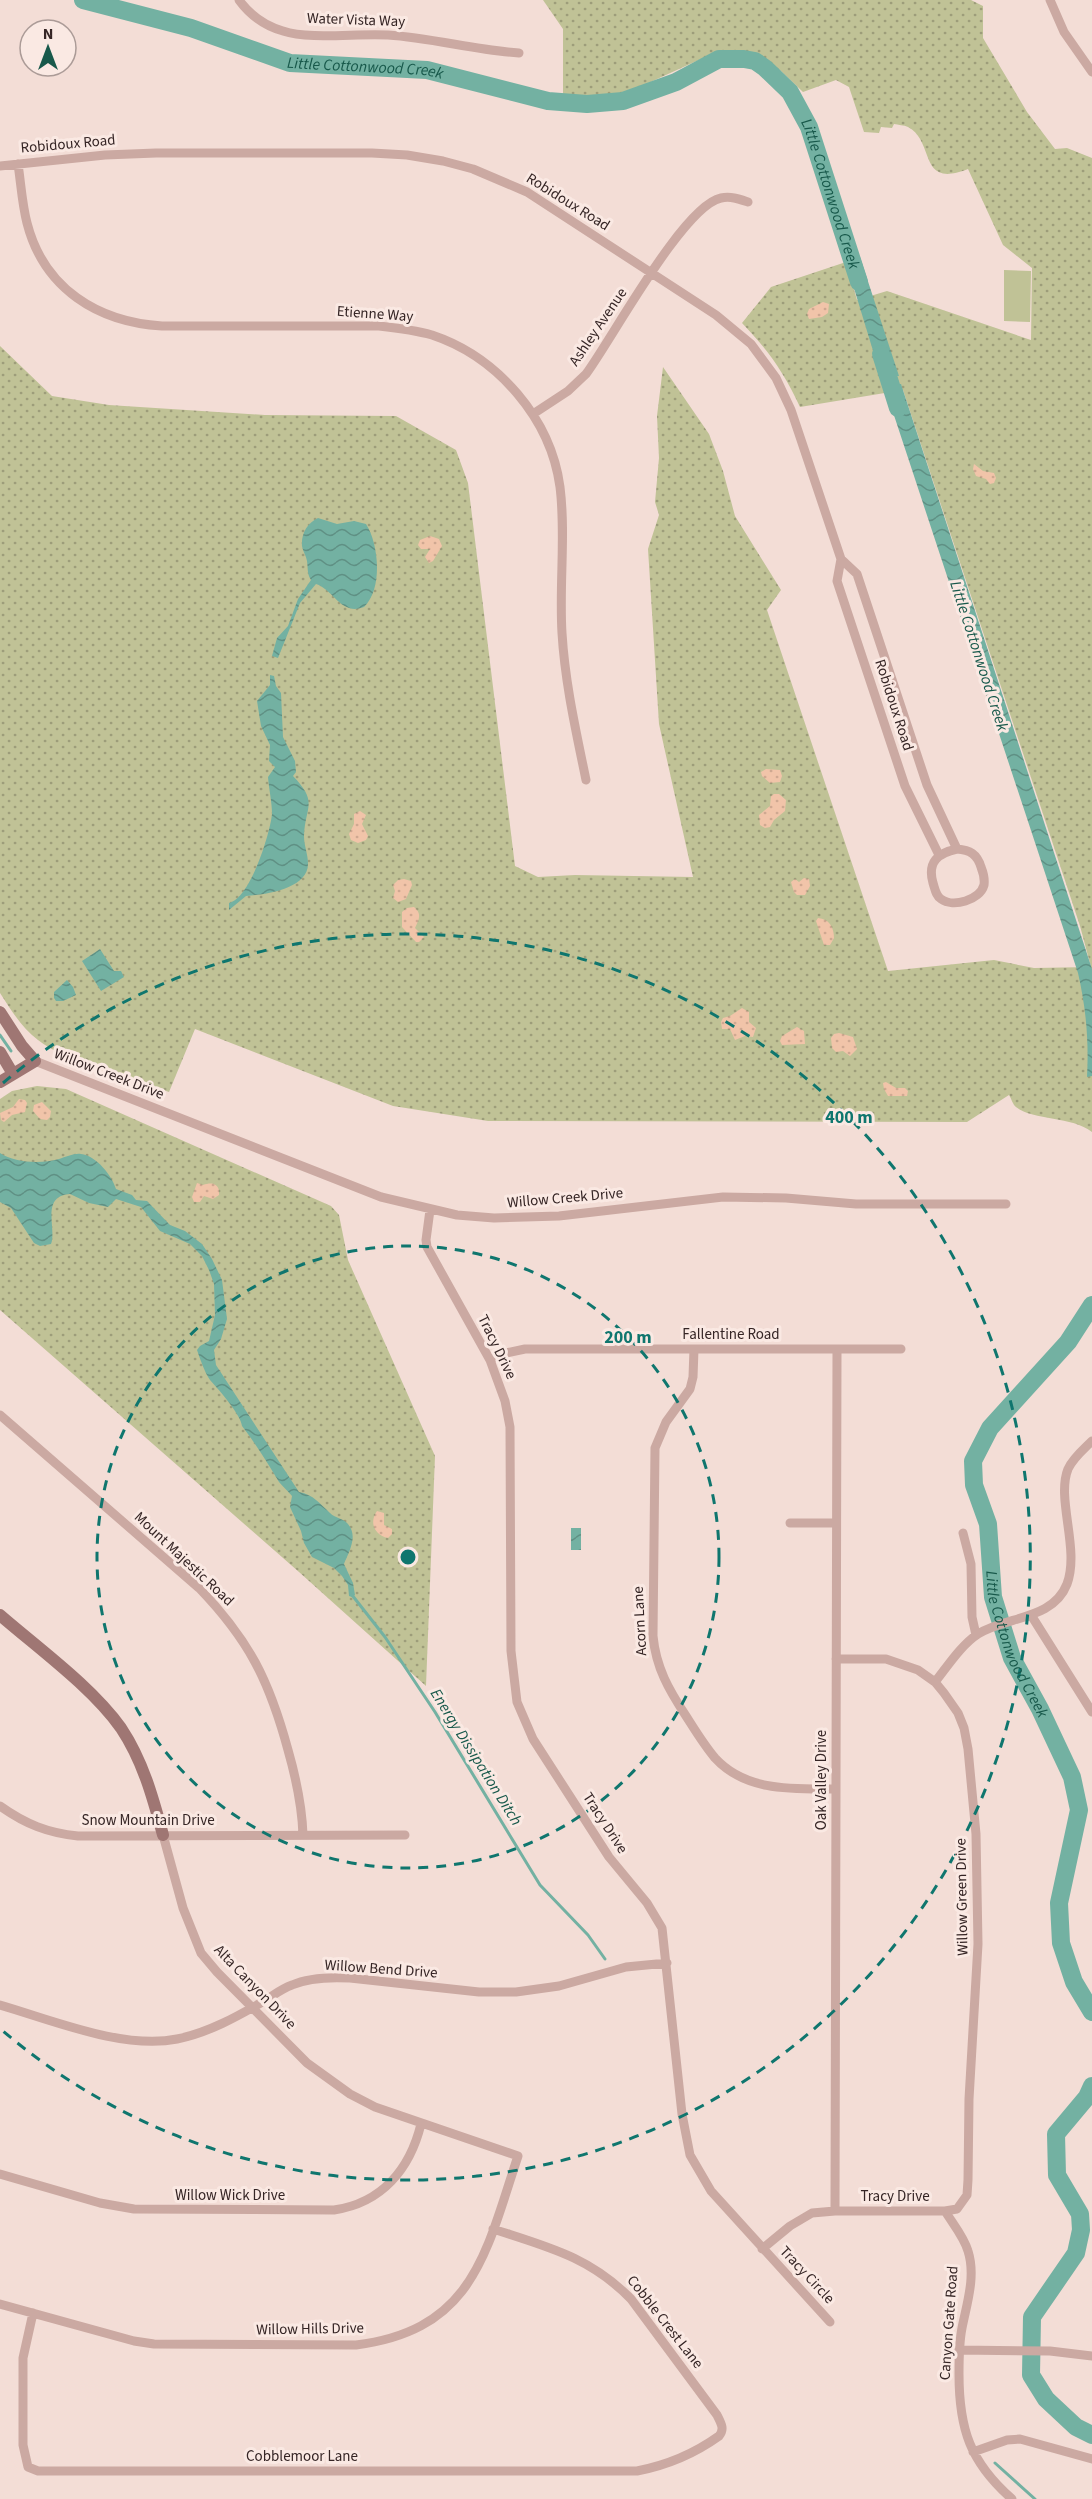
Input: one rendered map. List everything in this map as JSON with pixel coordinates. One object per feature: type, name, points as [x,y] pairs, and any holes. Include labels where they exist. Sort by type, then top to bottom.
[{"type":"street","name":"Water Vista Way","points":[[239,0],[254,16],[267,25],[285,32],[389,35],[482,50],[519,53]]},
{"type":"street","points":[[1050,0],[1064,32],[1092,72]]},
{"type":"street","name":"Robidoux Road","points":[[0,166],[105,155],[156,153],[372,153],[434,159],[473,169],[527,192],[729,325],[765,361],[791,410],[841,559],[857,574],[927,785],[957,849]]},
{"type":"street","name":"Etienne Way","points":[[18,164],[24,213],[34,246],[49,271],[63,286],[94,310],[117,320],[162,326],[379,326],[408,329],[457,346],[482,361],[506,381],[533,414],[553,457],[560,486],[564,658],[586,780]]},
{"type":"street","name":"Ashley Avenue","points":[[533,414],[568,391],[586,374],[652,273],[689,222],[707,205],[720,198],[734,197],[748,202]]},
{"type":"street","name":"Robidoux Road","points":[[841,559],[837,581],[905,786],[939,855]]},
{"type":"street","points":[[957,849],[968,850],[974,854],[979,860],[984,877],[981,891],[975,897],[956,903],[940,899],[931,876],[931,867],[939,855],[957,849]]},
{"type":"street","name":"Willow Creek Drive","points":[[0,1012],[22,1046],[35,1061],[381,1197],[430,1210],[485,1218],[528,1218],[732,1197],[856,1204],[1006,1204]]},
{"type":"street","points":[[0,1053],[14,1074]]},
{"type":"street","points":[[0,1082],[35,1061]]},
{"type":"street","name":"Tracy Drive","points":[[430,1210],[427,1247],[490,1360],[505,1401],[510,1427],[511,1651],[518,1702],[533,1739],[609,1857],[656,1914],[662,1928],[682,2114],[690,2155],[711,2191],[762,2248],[800,2218],[812,2213],[945,2211]]},
{"type":"street","name":"Fallentine Road","points":[[490,1360],[506,1353],[525,1349],[901,1349]]},
{"type":"street","name":"Acorn Lane","points":[[694,1349],[690,1389],[658,1435],[653,1464],[653,1636],[660,1672],[704,1743],[716,1759],[729,1769],[752,1781],[778,1788],[836,1790]]},
{"type":"street","name":"Oak Valley Drive","points":[[835,2211],[837,1349]]},
{"type":"street","name":"Mount Majestic Road","points":[[0,1415],[199,1588],[241,1637],[264,1677],[278,1711],[299,1793],[303,1835]]},
{"type":"street","points":[[934,1682],[981,1633],[1015,1618],[1042,1611],[1051,1605],[1066,1585],[1071,1559],[1066,1479],[1072,1462],[1092,1441]]},
{"type":"street","points":[[790,1523],[836,1523]]},
{"type":"street","points":[[963,1533],[971,1564],[972,1617],[981,1633]]},
{"type":"street","name":"Alta Canyon Drive","points":[[0,1615],[83,1688],[120,1728],[146,1776],[183,1908],[196,1944],[217,1972],[307,2062],[328,2079],[375,2107],[518,2156]]},
{"type":"street","points":[[1031,1615],[1092,1712]]},
{"type":"street","name":"Willow Green Drive","points":[[836,1659],[886,1659],[918,1670],[934,1682],[951,1701],[964,1728],[973,1790],[979,1889],[977,1986],[969,2099],[967,2196],[957,2209],[945,2211]]},
{"type":"street","name":"Snow Mountain Drive","points":[[0,1806],[22,1821],[40,1829],[78,1836],[405,1835]]},
{"type":"street","name":"Willow Bend Drive","points":[[0,2006],[105,2036],[129,2041],[153,2042],[176,2040],[197,2034],[294,1984],[331,1977],[479,1992],[516,1992],[559,1986],[627,1966],[667,1963]]},
{"type":"street","name":"Willow Wick Drive","points":[[0,2174],[100,2203],[134,2209],[334,2210],[364,2202],[394,2181],[408,2161],[417,2141],[421,2124]]},
{"type":"street","name":"Willow Hills Drive","points":[[0,2304],[134,2341],[154,2344],[356,2345],[379,2342],[420,2326],[448,2307],[469,2283],[478,2270],[518,2156]]},
{"type":"street","name":"Canyon Gate Road","points":[[945,2211],[968,2251],[970,2268],[969,2299],[959,2350],[961,2415],[973,2452],[990,2478],[1012,2499]]},
{"type":"street","name":"Cobble Crest Lane","points":[[493,2229],[575,2257],[591,2265],[619,2287],[631,2299],[717,2415],[722,2424],[722,2432]]},
{"type":"street","name":"Tracy Circle","points":[[762,2248],[830,2322]]},
{"type":"street","name":"Cobblemoor Lane","points":[[33,2313],[23,2358],[22,2445],[28,2467],[38,2471],[638,2471],[693,2453],[722,2432]]},
{"type":"street","points":[[959,2350],[1050,2351],[1092,2356]]},
{"type":"street","points":[[973,2452],[1007,2440],[1020,2439],[1092,2459]]},
{"type":"green space","points":[[543,0],[971,0],[983,6],[983,38],[1027,112],[1055,149],[1067,148],[1092,158],[1092,1132],[1074,1123],[1024,1111],[1015,1106],[1009,1095],[967,1122],[488,1121],[393,1106],[195,1029],[169,1092],[100,1070],[50,1048],[27,1030],[0,993],[0,346],[52,396],[109,405],[265,415],[396,416],[456,450],[468,483],[515,866],[538,877],[575,875],[693,877],[659,724],[648,549],[659,515],[655,502],[659,458],[657,416],[663,367],[709,434],[723,471],[735,516],[781,590],[767,610],[888,971],[994,960],[1034,968],[1091,967],[1080,926],[903,390],[800,407],[775,363],[742,323],[771,287],[846,262],[857,300],[887,291],[1031,340],[1032,268],[1003,245],[968,169],[952,174],[941,173],[929,161],[917,134],[906,126],[894,124],[892,128],[881,127],[879,133],[864,132],[849,87],[836,80],[803,92],[781,71],[757,56],[730,50],[701,59],[611,100],[584,102],[563,98],[563,29]]},
{"type":"green space","points":[[1004,270],[1031,271],[1030,322],[1004,321]]},
{"type":"green space","points":[[37,1086],[66,1089],[331,1206],[339,1215],[348,1260],[435,1456],[426,1686],[0,1310],[0,1099],[12,1091]]},
{"type":"sand","points":[[823,302],[829,304],[828,313],[822,317],[809,319],[807,314],[809,309]]},
{"type":"sand","points":[[974,464],[983,471],[994,473],[996,478],[994,483],[990,484],[986,479],[976,476],[973,469]]},
{"type":"sand","points":[[430,536],[439,539],[442,546],[433,561],[429,563],[425,557],[430,549],[421,549],[418,545],[420,540]]},
{"type":"sand","points":[[766,769],[780,770],[782,776],[780,782],[770,783],[762,776],[761,772]]},
{"type":"sand","points":[[779,794],[786,800],[785,811],[774,820],[770,827],[765,828],[760,825],[759,815],[770,806],[771,796]]},
{"type":"sand","points":[[360,811],[366,815],[362,824],[368,836],[366,840],[358,843],[351,840],[349,834],[354,824],[354,814]]},
{"type":"sand","points":[[804,878],[809,879],[810,886],[805,895],[797,895],[791,882],[795,879],[799,882]]},
{"type":"sand","points":[[398,880],[411,881],[412,885],[406,899],[398,902],[393,898],[395,891],[393,885]]},
{"type":"sand","points":[[414,907],[419,915],[415,928],[424,937],[419,942],[416,942],[402,927],[402,912]]},
{"type":"sand","points":[[818,918],[825,920],[832,927],[834,938],[830,945],[824,945],[816,921]]},
{"type":"sand","points":[[742,1008],[749,1012],[749,1022],[756,1028],[753,1037],[745,1036],[735,1040],[730,1029],[722,1029],[721,1022],[723,1018]]},
{"type":"sand","points":[[797,1027],[804,1031],[805,1044],[782,1045],[780,1041],[782,1036]]},
{"type":"sand","points":[[834,1034],[853,1037],[857,1049],[850,1056],[843,1051],[836,1052],[832,1048],[831,1038]]},
{"type":"sand","points":[[886,1082],[896,1088],[905,1088],[908,1091],[907,1096],[888,1096],[883,1083]]},
{"type":"sand","points":[[19,1099],[27,1103],[25,1112],[12,1115],[4,1122],[1,1120],[0,1113],[13,1107]]},
{"type":"sand","points":[[42,1102],[51,1111],[47,1120],[40,1119],[33,1111],[34,1105]]},
{"type":"sand","points":[[197,1183],[214,1184],[218,1187],[219,1195],[213,1199],[204,1196],[200,1202],[194,1202],[192,1197]]},
{"type":"sand","points":[[377,1511],[384,1513],[384,1525],[392,1529],[392,1534],[388,1538],[379,1534],[374,1528],[373,1519]]},
{"type":"water","points":[[860,257],[899,376],[881,377],[846,262]]},
{"type":"water","points":[[901,384],[1092,969],[1092,1076],[1087,1077],[1086,1025],[1078,973],[884,385]]},
{"type":"water","points":[[318,518],[337,524],[354,521],[366,524],[376,554],[374,589],[364,607],[356,609],[343,605],[328,591],[316,584],[300,603],[278,658],[272,656],[277,638],[288,626],[298,599],[311,580],[302,542],[308,526]]},
{"type":"water","points":[[270,675],[274,676],[276,686],[281,693],[283,737],[295,761],[296,772],[293,776],[308,799],[304,836],[308,864],[306,873],[293,885],[274,892],[246,896],[229,910],[229,903],[237,899],[244,890],[258,864],[272,814],[268,777],[275,767],[269,761],[270,745],[261,726],[257,701],[270,685]]},
{"type":"water","points":[[100,949],[114,971],[121,971],[124,977],[101,991],[82,961]]},
{"type":"water","points":[[67,980],[76,995],[63,1001],[56,1001],[54,992]]},
{"type":"water","points":[[0,1153],[21,1161],[36,1162],[52,1161],[76,1154],[93,1158],[103,1167],[116,1189],[132,1195],[136,1200],[147,1201],[170,1225],[185,1231],[202,1244],[222,1280],[227,1319],[221,1339],[214,1350],[216,1365],[299,1492],[312,1497],[351,1528],[352,1544],[344,1564],[353,1583],[355,1595],[349,1596],[348,1585],[334,1568],[312,1557],[290,1507],[292,1496],[279,1482],[234,1410],[204,1370],[197,1350],[209,1341],[215,1315],[214,1284],[202,1256],[190,1244],[160,1231],[141,1207],[116,1199],[108,1207],[89,1203],[70,1194],[61,1196],[52,1207],[51,1244],[40,1246],[34,1243],[11,1208],[0,1202]]},
{"type":"water","points":[[571,1528],[581,1528],[581,1550],[571,1550]]},
{"type":"waterway","name":"Little Cottonwood Creek","points":[[83,0],[191,28],[290,63],[427,70],[548,101],[587,104],[623,101],[676,82],[719,59],[755,61],[790,92],[809,127],[859,282]]},
{"type":"waterway","name":"Little Cottonwood Creek","points":[[881,354],[898,408]]},
{"type":"waterway","name":"Energy Dissipation Ditch","points":[[0,1035],[11,1051]]},
{"type":"waterway","name":"Little Cottonwood Creek","points":[[1092,1305],[1068,1342],[990,1428],[973,1461],[974,1485],[988,1524],[993,1597],[1012,1658],[1040,1709],[1072,1777],[1079,1810],[1059,1903],[1061,1943],[1074,1982],[1092,2012]]},
{"type":"waterway","name":"Energy Dissipation Ditch","points":[[352,1595],[385,1637],[435,1712],[540,1885],[588,1935],[605,1959]]},
{"type":"waterway","name":"Little Cottonwood Creek","points":[[1092,2086],[1087,2097],[1056,2134],[1057,2175],[1080,2214],[1081,2230],[1076,2253],[1032,2317],[1031,2375],[1046,2399],[1076,2427],[1092,2435]]},
{"type":"waterway","name":"Energy Dissipation Ditch","points":[[995,2463],[1035,2499]]}]
